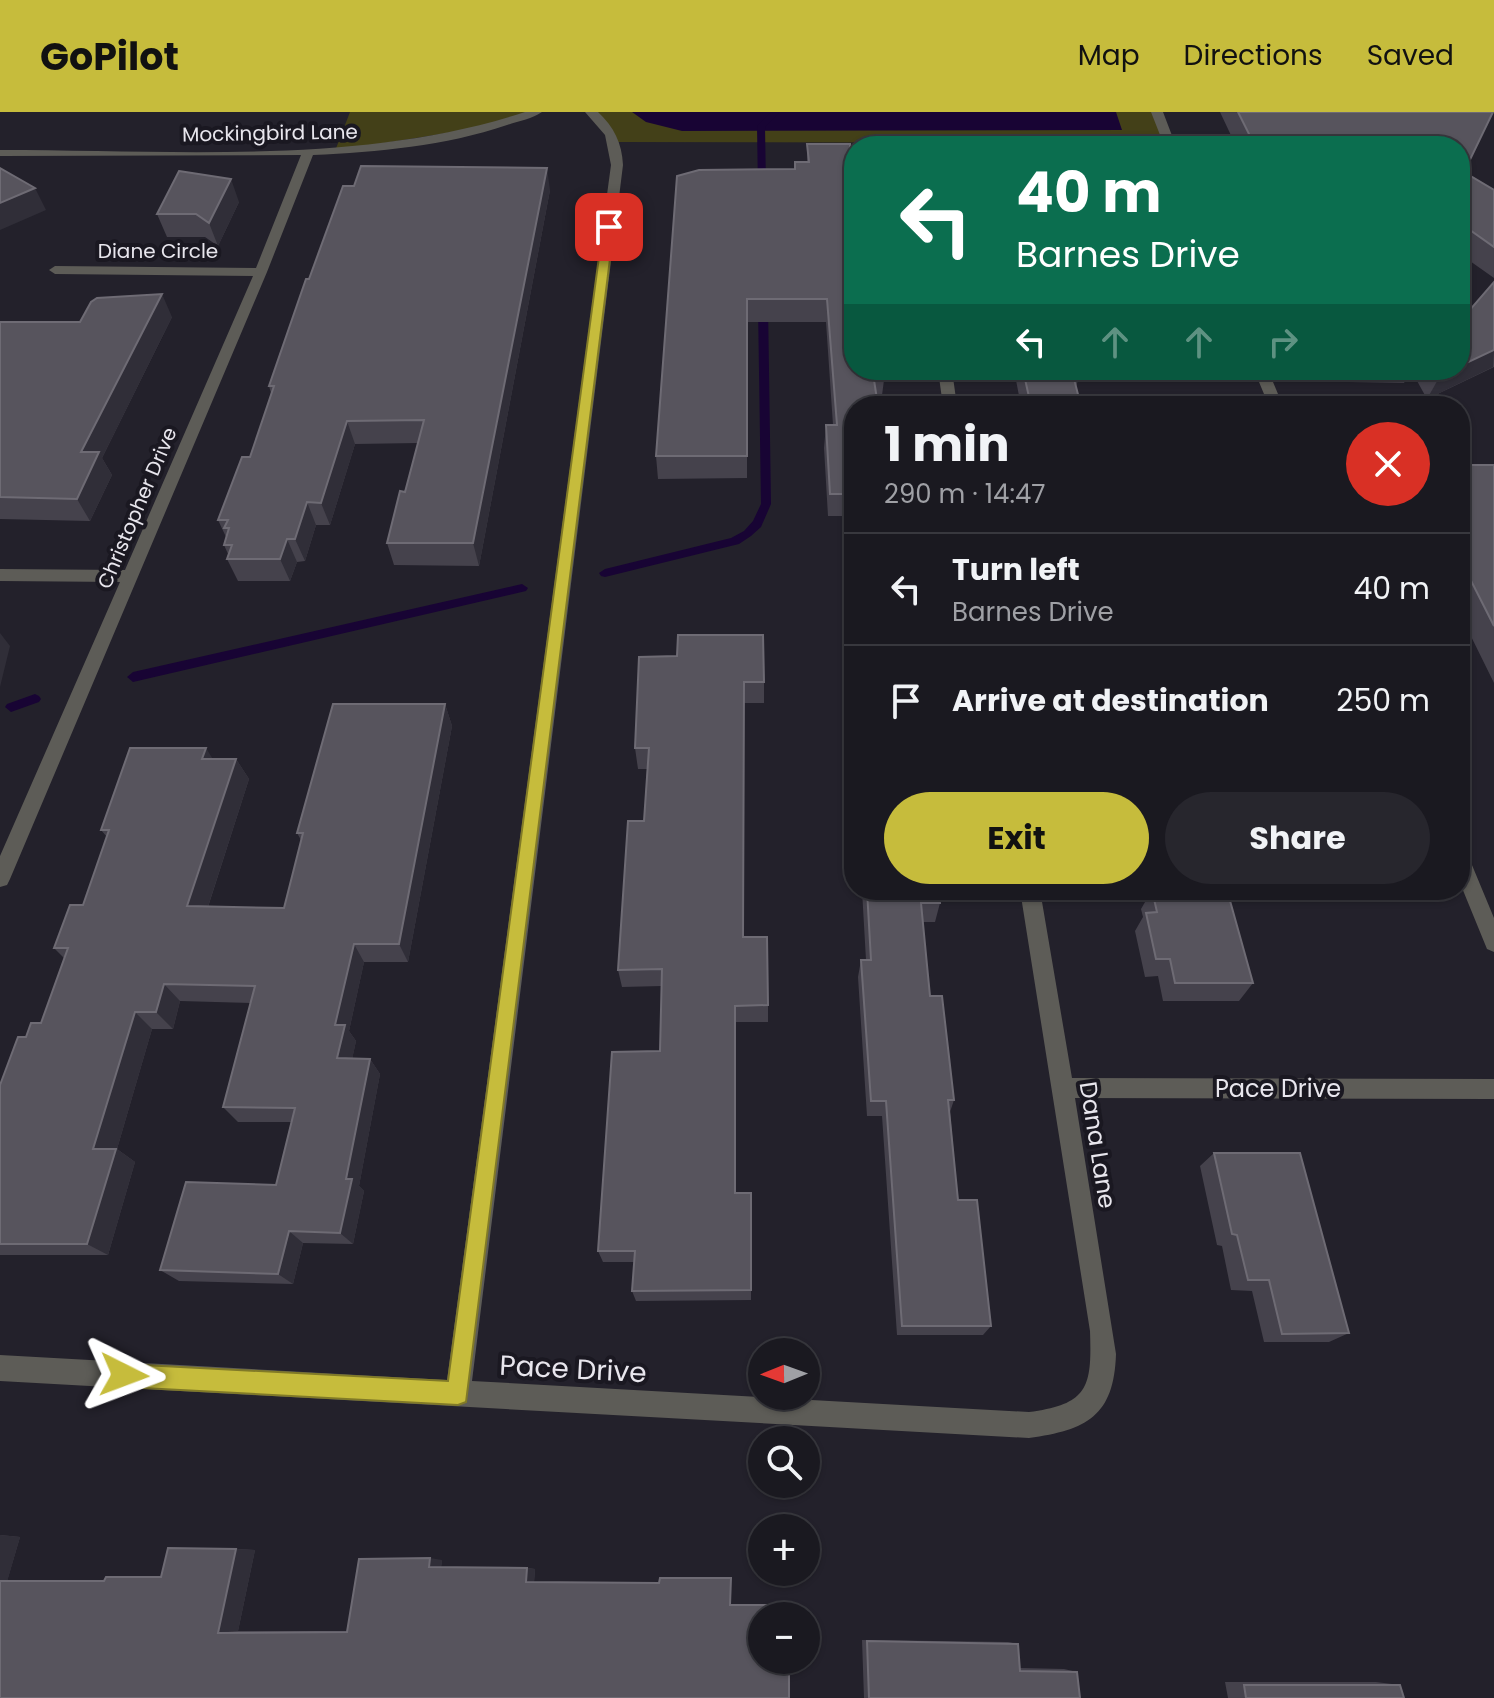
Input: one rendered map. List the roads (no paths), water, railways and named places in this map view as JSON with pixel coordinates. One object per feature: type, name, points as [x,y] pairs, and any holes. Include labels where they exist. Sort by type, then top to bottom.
[{"type":"street","name":"Mockingbird Lane","points":[[0,153],[308,152],[361,149],[486,129],[536,112]]},
{"type":"street","points":[[458,1394],[617,165],[615,142],[591,112]]},
{"type":"street","points":[[1157,112],[1167,136]]},
{"type":"street","name":"Christopher Drive","points":[[0,879],[302,176],[308,152]]},
{"type":"street","name":"Diane Circle","points":[[55,270],[261,272]]},
{"type":"street","points":[[0,575],[129,576]]},
{"type":"street","points":[[1470,884],[1494,943]]},
{"type":"street","name":"Dana Lane","points":[[1032,900],[1102,1331],[1102,1385],[1090,1406]]},
{"type":"street","name":"Pace Drive","points":[[1062,1088],[1494,1089]]},
{"type":"street","name":"Pace Drive","points":[[0,1368],[1029,1425],[1072,1417],[1090,1406]]},
{"type":"waterway","points":[[762,188],[761,126],[776,112]]},
{"type":"waterway","points":[[605,573],[728,544],[742,538],[761,518],[766,504],[763,305]]},
{"type":"waterway","points":[[133,677],[522,588]]},
{"type":"waterway","points":[[11,707],[35,699]]}]
